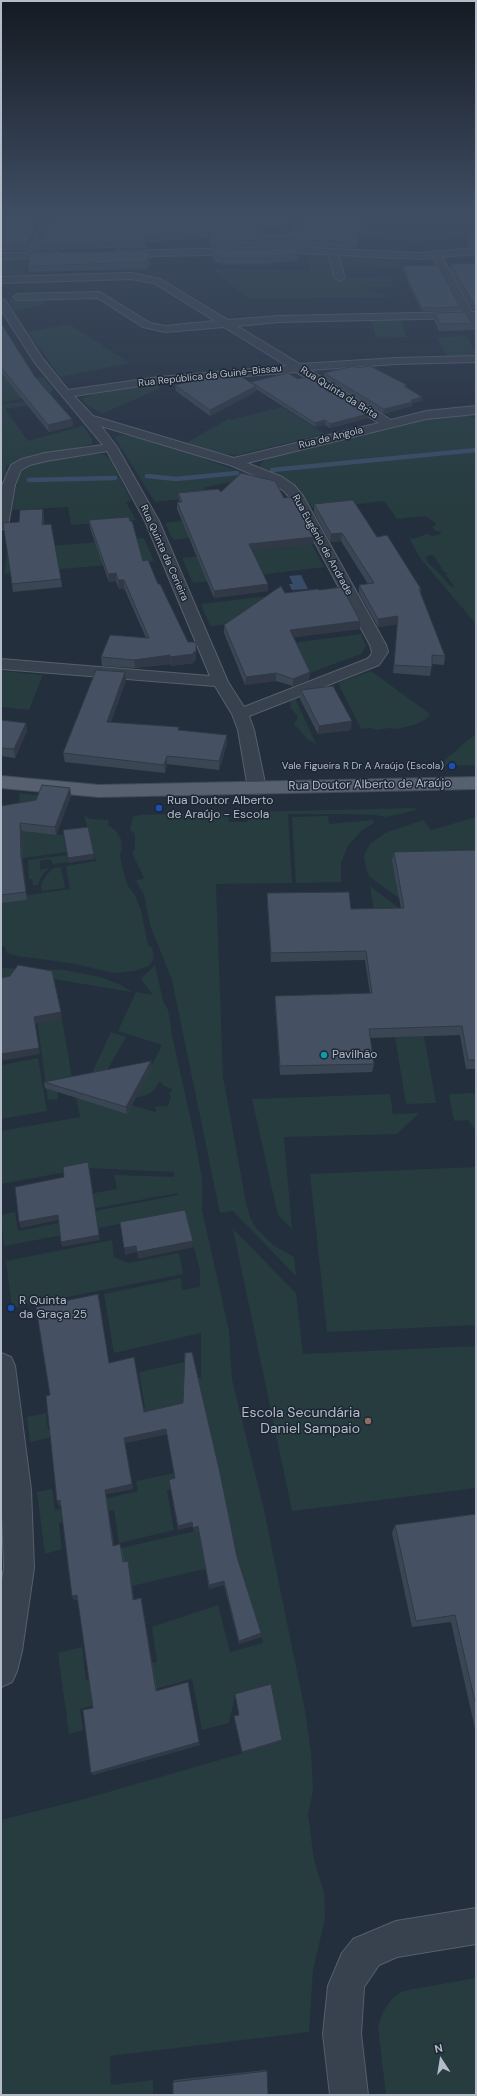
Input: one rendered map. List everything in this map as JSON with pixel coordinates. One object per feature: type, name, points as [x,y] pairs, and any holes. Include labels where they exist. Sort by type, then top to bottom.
[{"type":"main road","name":"Rua Doutor Alberto de Araújo","points":[[1,782],[117,791],[476,783]]},
{"type":"street","name":"Rua Quinta da Cerieira","points":[[7,312],[39,361],[65,394],[89,419],[111,447],[152,521],[220,682],[240,714],[246,730],[256,788]]},
{"type":"street","points":[[128,312],[154,328],[165,329],[294,318],[472,315],[476,330]]},
{"type":"street","name":"Rua Quinta da Brita","points":[[207,312],[389,424]]},
{"type":"street","name":"Rua República da Guiné-Bissau","points":[[65,394],[159,380],[298,368],[396,361],[476,359]]},
{"type":"street","name":"Rua de Angola","points":[[234,462],[443,412],[476,410]]},
{"type":"street","name":"Rua Eugénio de Andrade","points":[[89,419],[234,462],[277,480],[290,488],[298,499],[380,652],[378,658],[373,662],[240,714]]},
{"type":"street","points":[[1,526],[8,485],[16,468],[26,462],[45,457],[111,447]]},
{"type":"street","points":[[1,664],[220,682]]},
{"type":"street","points":[[1,1366],[16,1490],[19,1568],[6,1650],[1,1671]]},
{"type":"street","points":[[349,2095],[342,2034],[346,1986],[355,1966],[366,1952],[396,1939],[476,1926]]},
{"type":"green space","points":[[400,319],[407,337],[376,338],[371,320]]},
{"type":"green space","points":[[69,324],[130,363],[60,377],[28,332]]},
{"type":"green space","points":[[467,336],[476,354],[474,356],[446,356],[437,337]]},
{"type":"green space","points":[[32,372],[34,377],[44,378],[52,388],[52,392],[1,403],[1,377]]},
{"type":"green space","points":[[156,384],[160,388],[102,414],[86,404],[82,399],[94,394]]},
{"type":"green space","points":[[54,399],[60,400],[5,409],[28,441],[83,426],[92,439],[92,444],[16,461],[6,466],[6,474],[1,480],[1,404]]},
{"type":"green space","points":[[282,407],[325,434],[237,455],[217,453],[186,443],[228,419],[231,420]]},
{"type":"green space","points":[[466,415],[476,420],[476,450],[285,469],[262,470],[260,465],[268,457],[304,447],[306,449],[431,418]]},
{"type":"green space","points":[[124,435],[150,440],[270,482],[234,481],[203,488],[212,496],[155,502],[115,438],[116,436]]},
{"type":"green space","points":[[476,451],[476,624],[420,558],[409,538],[413,539],[427,534],[432,536],[441,534],[441,532],[432,528],[436,524],[433,521],[425,516],[397,519],[384,501],[314,509],[290,484],[265,471]],"holes":[[[431,555],[434,556],[444,572],[450,574],[445,574],[455,588],[449,585],[428,563],[425,557]]]},
{"type":"green space","points":[[88,453],[103,454],[110,460],[131,500],[126,502],[136,520],[71,525],[68,507],[12,510],[18,476],[24,468],[42,461]]},
{"type":"green space","points":[[230,515],[238,532],[173,540],[165,523]]},
{"type":"green space","points":[[144,538],[154,561],[4,574],[7,550]]},
{"type":"green space","points":[[312,544],[324,567],[193,583],[182,558]]},
{"type":"green space","points":[[269,596],[280,618],[210,626],[201,604]]},
{"type":"green space","points":[[361,634],[366,646],[361,654],[307,674],[292,643]]},
{"type":"green space","points":[[1,671],[43,675],[29,710],[1,707]]},
{"type":"green space","points":[[371,671],[430,714],[425,720],[398,729],[361,729],[338,683]]},
{"type":"green space","points":[[295,698],[316,744],[308,740],[294,724],[298,717],[291,708],[290,702]]},
{"type":"green space","points":[[476,734],[476,765],[438,766],[467,741]]},
{"type":"green space","points":[[19,793],[43,796],[28,832],[63,835],[67,852],[23,858]]},
{"type":"green space","points":[[415,808],[416,810],[386,817],[376,815],[346,814],[288,814],[292,883],[216,884],[223,1077],[246,1203],[255,1227],[273,1245],[294,1257],[296,1276],[233,1211],[220,1213],[172,980],[150,925],[144,895],[136,881],[144,878],[132,853],[135,849],[135,834],[130,830],[133,817],[139,815],[228,812],[229,822],[248,822],[247,812]]},
{"type":"green space","points":[[84,815],[90,819],[109,820],[108,825],[115,830],[121,839],[122,850],[120,854],[122,867],[128,886],[135,895],[141,910],[148,945],[152,948],[154,958],[149,966],[134,971],[114,973],[70,963],[17,956],[7,953],[5,947],[1,946],[1,899],[70,889],[66,866],[96,861]]},
{"type":"green space","points":[[328,816],[329,824],[373,820],[374,823],[362,830],[348,846],[341,863],[341,882],[296,883],[292,817]]},
{"type":"green space","points":[[476,817],[476,859],[393,861],[400,899],[370,877],[364,858],[366,851],[370,844],[385,833],[423,820],[431,830]]},
{"type":"green space","points":[[67,855],[68,862],[53,864],[51,860],[48,859],[40,861],[40,870],[49,868],[42,875],[38,885],[33,885],[32,879],[29,879],[28,860]]},
{"type":"green space","points":[[61,867],[65,888],[42,891],[41,885],[46,876],[53,868]]},
{"type":"green space","points":[[370,886],[395,905],[402,912],[375,918]]},
{"type":"green space","points":[[155,965],[163,1001],[168,1010],[172,1035],[195,1139],[202,1179],[202,1210],[229,1331],[232,1380],[263,1505],[305,1711],[311,1751],[313,1791],[308,1814],[314,1860],[324,1892],[325,1918],[313,1970],[309,2032],[110,2056],[111,2085],[153,2080],[153,2095],[1,2095],[1,1820],[77,1801],[282,1742],[235,1696],[229,1723],[202,1730],[192,1679],[80,1709],[83,1730],[69,1734],[58,1653],[82,1647],[86,1680],[157,1662],[152,1627],[218,1605],[230,1652],[263,1643],[237,1561],[203,1404],[30,1442],[27,1417],[46,1413],[48,1430],[145,1408],[139,1372],[185,1362],[184,1378],[201,1378],[201,1333],[114,1353],[104,1294],[181,1278],[182,1290],[200,1287],[200,1270],[184,1212],[98,1228],[95,1211],[178,1195],[178,1193],[86,1210],[83,1195],[117,1189],[114,1175],[174,1177],[174,1172],[88,1168],[1,1184],[1,1131],[80,1117],[75,1092],[84,1090],[111,1032],[126,1037],[98,1086],[122,1102],[155,1112],[157,1110],[154,1107],[168,1106],[171,1097],[169,1093],[172,1092],[172,1089],[164,1086],[160,1081],[153,1091],[147,1095],[135,1098],[162,1045],[118,1031],[136,992],[153,995],[141,979]]},
{"type":"green space","points":[[1,968],[64,970],[100,977],[119,984],[132,992],[35,976],[1,984]]},
{"type":"green space","points":[[62,1019],[73,1083],[57,1086],[58,1099],[48,1100],[37,1020]]},
{"type":"green space","points":[[424,1036],[436,1103],[406,1104],[395,1037]]},
{"type":"green space","points":[[38,1058],[47,1111],[1,1119],[1,1065]]},
{"type":"green space","points":[[476,1093],[476,1131],[468,1120],[454,1121],[449,1094]]},
{"type":"green space","points":[[390,1094],[393,1114],[419,1113],[397,1134],[284,1137],[292,1229],[279,1216],[276,1207],[252,1099]]},
{"type":"green space","points":[[476,1167],[476,1325],[327,1332],[310,1174]]},
{"type":"green space","points":[[15,1212],[18,1231],[63,1222],[74,1233],[4,1246],[1,1215]]},
{"type":"green space","points":[[233,1229],[296,1293],[303,1354],[476,1346],[476,1488],[292,1511]]},
{"type":"green space","points":[[112,1240],[114,1257],[128,1263],[179,1253],[183,1274],[12,1308],[6,1261]]},
{"type":"green space","points":[[174,1473],[176,1483],[170,1484],[171,1489],[167,1490],[174,1530],[119,1543],[114,1510],[59,1523],[62,1549],[45,1554],[37,1492],[52,1489],[55,1510],[138,1491],[136,1481]]},
{"type":"green space","points":[[204,1529],[212,1567],[132,1586],[129,1566],[124,1566],[122,1548]]},
{"type":"green space","points":[[476,1978],[476,2095],[386,2095],[378,2026],[384,2010],[392,1999],[401,1992],[413,1989]]},
{"type":"water","points":[[301,575],[308,589],[292,590],[289,584],[293,584],[289,576]]},
{"type":"building","points":[[465,312],[470,321],[474,323],[440,324],[435,313]]},
{"type":"building","points":[[1,323],[35,377],[72,419],[48,425],[1,367]]},
{"type":"building","points":[[354,366],[358,368],[370,366],[407,385],[404,386],[422,397],[411,400],[413,402],[384,409],[324,373]]},
{"type":"building","points":[[234,372],[256,386],[210,410],[175,385]]},
{"type":"building","points":[[288,373],[298,379],[308,377],[368,414],[330,424],[325,420],[315,423],[251,382]]},
{"type":"building","points":[[241,473],[275,481],[284,498],[292,497],[314,537],[249,544],[268,584],[214,591],[177,502],[182,502],[178,493],[218,489],[221,492]]},
{"type":"building","points":[[353,500],[377,537],[387,535],[421,589],[419,589],[445,656],[432,655],[432,667],[394,665],[398,616],[378,619],[359,585],[374,583],[342,533],[331,534],[314,504]]},
{"type":"building","points":[[43,509],[42,525],[51,524],[61,579],[12,584],[3,523],[19,522],[20,510]]},
{"type":"building","points":[[129,517],[130,521],[132,521],[143,561],[148,560],[158,584],[160,584],[188,642],[196,642],[196,652],[193,652],[194,654],[170,657],[170,655],[134,660],[101,657],[110,635],[149,638],[124,580],[118,580],[116,573],[108,574],[89,520]]},
{"type":"building","points":[[281,586],[285,593],[342,587],[360,621],[290,630],[310,672],[293,679],[276,673],[246,677],[224,625]]},
{"type":"building","points":[[96,670],[125,672],[107,722],[179,727],[178,730],[227,735],[219,761],[167,756],[164,765],[63,753]]},
{"type":"building","points":[[333,686],[352,721],[319,726],[301,690]]},
{"type":"building","points":[[1,720],[26,723],[14,749],[1,748]]},
{"type":"building","points":[[42,785],[70,788],[55,827],[20,823],[21,856],[26,892],[1,895],[1,806],[36,800]]},
{"type":"building","points":[[88,827],[94,854],[68,858],[63,830]]},
{"type":"building","points":[[476,850],[476,1060],[468,1060],[462,1026],[369,1029],[374,1064],[280,1066],[275,996],[372,993],[366,951],[271,953],[267,893],[349,892],[351,909],[404,908],[394,852]]},
{"type":"building","points":[[18,965],[52,971],[61,1012],[34,1017],[39,1048],[1,1054],[1,978],[10,976]]},
{"type":"building","points":[[151,1061],[126,1107],[44,1082]]},
{"type":"building","points":[[88,1162],[99,1235],[61,1242],[58,1215],[19,1222],[15,1187],[64,1177],[63,1167]]},
{"type":"building","points":[[185,1210],[193,1241],[137,1252],[136,1246],[124,1248],[120,1222]]},
{"type":"building","points":[[98,1294],[109,1363],[134,1357],[144,1412],[183,1403],[185,1353],[192,1352],[220,1473],[237,1557],[261,1633],[239,1641],[224,1581],[209,1585],[198,1526],[193,1528],[192,1522],[178,1526],[169,1480],[175,1478],[166,1429],[124,1438],[132,1484],[105,1490],[113,1546],[120,1544],[123,1562],[128,1561],[133,1600],[141,1598],[156,1691],[188,1682],[199,1742],[91,1773],[83,1710],[93,1708],[77,1595],[72,1596],[60,1500],[57,1501],[46,1396],[50,1395],[36,1307]]},
{"type":"building","points":[[476,1514],[476,1706],[455,1615],[416,1621],[395,1525]]},
{"type":"building","points":[[271,1684],[282,1740],[242,1752],[234,1716],[239,1715],[235,1694]]},
{"type":"building","points":[[267,2071],[268,2095],[173,2095],[173,2082]]},
{"type":"waterway","points":[[272,470],[476,450]]},
{"type":"waterway","points":[[147,476],[176,479],[237,473]]},
{"type":"waterway","points":[[29,480],[115,478]]},
{"type":"place","name":"Vale Figueira R Dr A Araújo (Escola)","points":[[452,766]]},
{"type":"place","name":"Rua Doutor Alberto de Araújo - Escola","points":[[159,808]]},
{"type":"place","name":"Pavilhão","points":[[324,1055]]},
{"type":"place","name":"R Quinta da Graça 25","points":[[11,1308]]},
{"type":"place","name":"Escola Secundária Daniel Sampaio","points":[[368,1421]]}]
